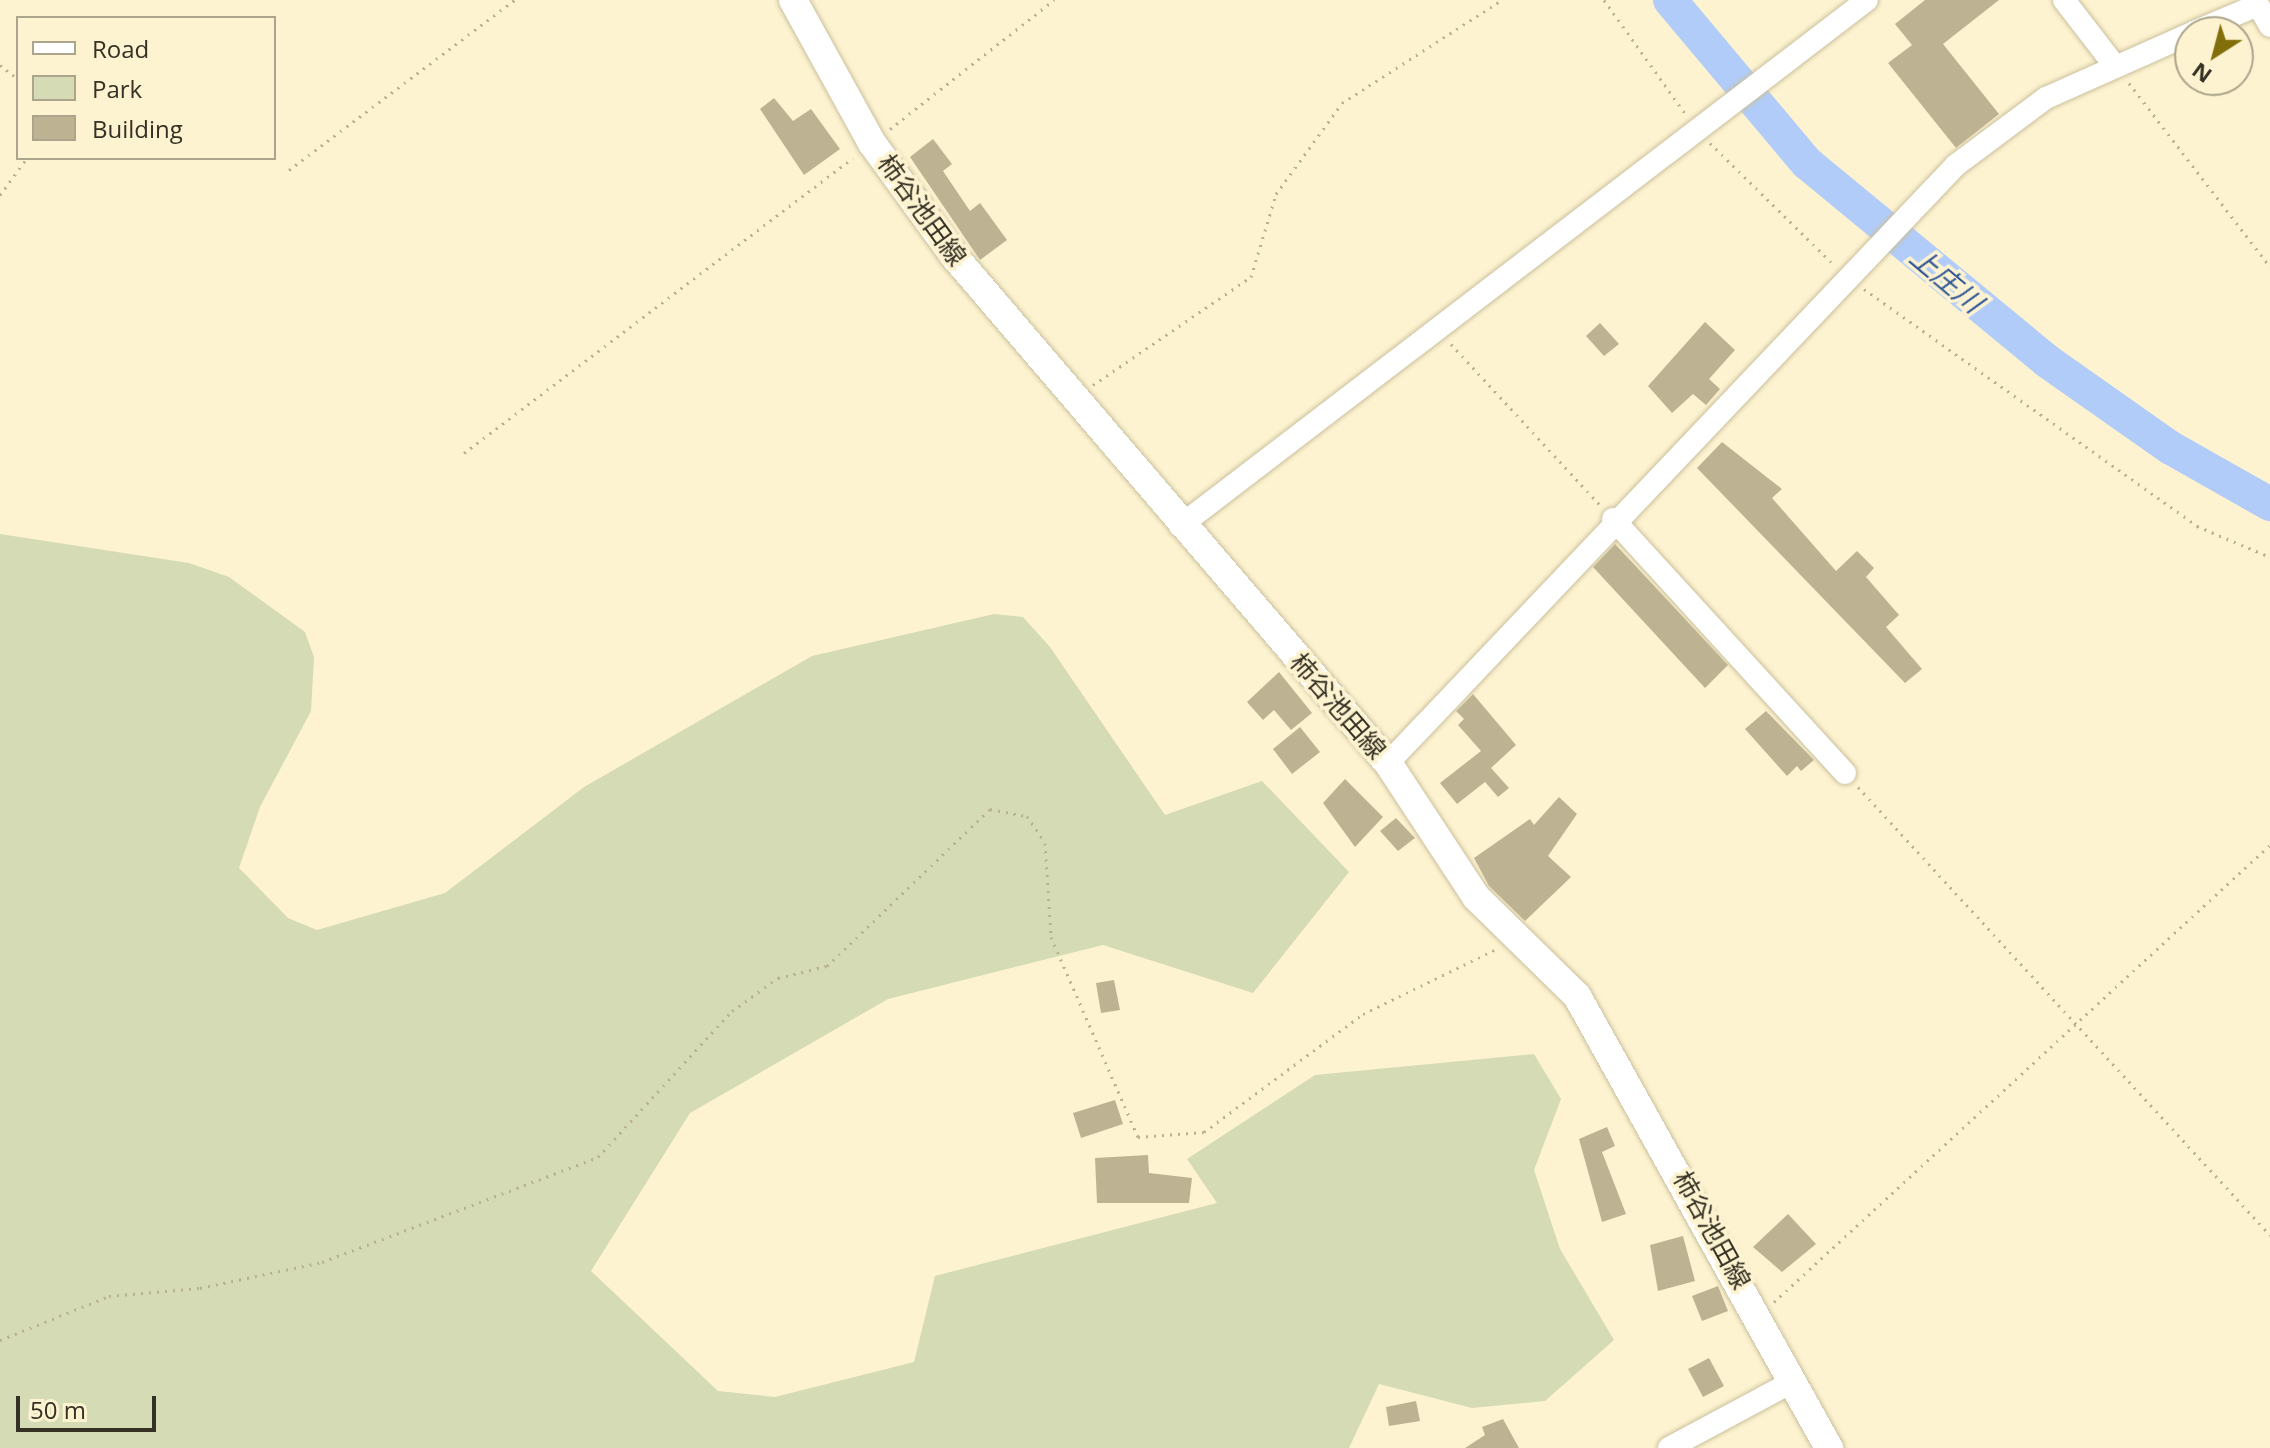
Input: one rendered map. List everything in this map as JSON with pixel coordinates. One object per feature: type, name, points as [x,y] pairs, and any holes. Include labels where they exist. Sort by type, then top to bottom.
[{"type":"main road","name":"柿谷池田線","points":[[793,0],[872,143],[1070,400],[1388,763],[1476,897],[1515,940],[1577,996],[1759,1316],[1829,1448]]},
{"type":"street","points":[[1180,526],[1700,133],[1867,0]]},
{"type":"street","points":[[2064,0],[2115,66]]},
{"type":"street","points":[[2232,16],[2258,5],[2270,26]]},
{"type":"street","points":[[1388,763],[1613,519],[1935,187],[2002,126],[2115,66],[2174,41]]},
{"type":"street","points":[[1613,519],[1845,773]]},
{"type":"street","points":[[1669,1448],[1792,1382]]},
{"type":"path","points":[[289,170],[515,0]]},
{"type":"path","points":[[464,453],[872,143],[1054,0]]},
{"type":"path","points":[[1070,400],[1251,277],[1276,194],[1342,103],[1502,0]]},
{"type":"path","points":[[1604,0],[1700,133],[1846,276],[2197,526],[2270,557]]},
{"type":"path","points":[[0,65],[16,77]]},
{"type":"path","points":[[2115,66],[2270,267]]},
{"type":"path","points":[[0,195],[26,160]]},
{"type":"path","points":[[1437,330],[1613,519]]},
{"type":"path","points":[[1845,773],[2270,1235]]},
{"type":"path","points":[[0,1340],[109,1296],[200,1288],[322,1262],[598,1157],[732,1011],[778,978],[827,966],[990,809],[1027,816],[1045,843],[1051,937],[1138,1137],[1204,1132],[1363,1014],[1515,940]]},
{"type":"path","points":[[1759,1316],[2077,1027],[2270,845]]},
{"type":"green space","points":[[0,534],[189,563],[229,577],[305,632],[314,657],[311,711],[260,807],[239,868],[288,918],[317,930],[445,893],[584,787],[812,656],[994,614],[1023,617],[1050,647],[1165,815],[1262,781],[1349,872],[1253,993],[1103,945],[888,999],[690,1113],[591,1271],[718,1391],[775,1397],[914,1362],[935,1276],[1217,1203],[1187,1159],[1315,1075],[1534,1054],[1561,1099],[1534,1170],[1560,1249],[1614,1340],[1545,1401],[1472,1408],[1379,1384],[1349,1448],[0,1448]]},
{"type":"building","points":[[1925,0],[1999,0],[1943,44],[1999,114],[1956,148],[1888,63],[1912,45],[1895,24]]},
{"type":"building","points":[[774,98],[793,121],[811,109],[840,149],[804,175],[760,109]]},
{"type":"building","points":[[933,139],[952,164],[943,171],[970,211],[980,203],[1007,240],[980,260],[910,157]]},
{"type":"building","points":[[1705,322],[1735,350],[1709,379],[1720,389],[1706,405],[1693,394],[1672,413],[1648,386]]},
{"type":"building","points":[[1600,323],[1619,344],[1604,356],[1586,336]]},
{"type":"building","points":[[1722,442],[1782,489],[1772,498],[1836,571],[1857,551],[1874,568],[1866,577],[1899,615],[1886,627],[1922,669],[1905,683],[1697,468]]},
{"type":"building","points":[[1615,544],[1728,665],[1705,688],[1593,567]]},
{"type":"building","points":[[1279,672],[1312,713],[1291,730],[1274,710],[1263,720],[1247,702]]},
{"type":"building","points":[[1473,694],[1516,745],[1491,768],[1509,788],[1498,797],[1485,782],[1457,804],[1440,783],[1481,751],[1458,725],[1464,719],[1456,711]]},
{"type":"building","points":[[1766,711],[1814,760],[1801,771],[1797,766],[1787,776],[1745,729]]},
{"type":"building","points":[[1300,727],[1320,752],[1292,774],[1273,749]]},
{"type":"building","points":[[1345,779],[1383,817],[1355,847],[1323,803]]},
{"type":"building","points":[[1559,797],[1577,814],[1548,856],[1571,877],[1525,921],[1489,886],[1474,858],[1530,819],[1534,825]]},
{"type":"building","points":[[1396,818],[1415,838],[1398,851],[1380,831]]},
{"type":"building","points":[[1114,980],[1120,1010],[1101,1013],[1096,983]]},
{"type":"building","points":[[1115,1100],[1123,1124],[1081,1138],[1073,1113]]},
{"type":"building","points":[[1607,1127],[1615,1146],[1602,1152],[1626,1214],[1602,1222],[1579,1139]]},
{"type":"building","points":[[1148,1155],[1149,1173],[1192,1178],[1189,1203],[1097,1203],[1095,1158]]},
{"type":"building","points":[[1788,1214],[1816,1244],[1782,1272],[1753,1247]]},
{"type":"building","points":[[1683,1236],[1695,1281],[1658,1291],[1650,1245]]},
{"type":"building","points":[[1718,1286],[1728,1311],[1702,1321],[1692,1296]]},
{"type":"building","points":[[1709,1358],[1724,1386],[1703,1397],[1688,1369]]},
{"type":"building","points":[[1416,1401],[1420,1421],[1389,1426],[1386,1407]]},
{"type":"building","points":[[1503,1419],[1519,1448],[1465,1448],[1485,1435],[1482,1427]]},
{"type":"waterway","name":"上庄川","points":[[1670,0],[1807,163],[2047,361],[2171,448],[2270,504]]}]
